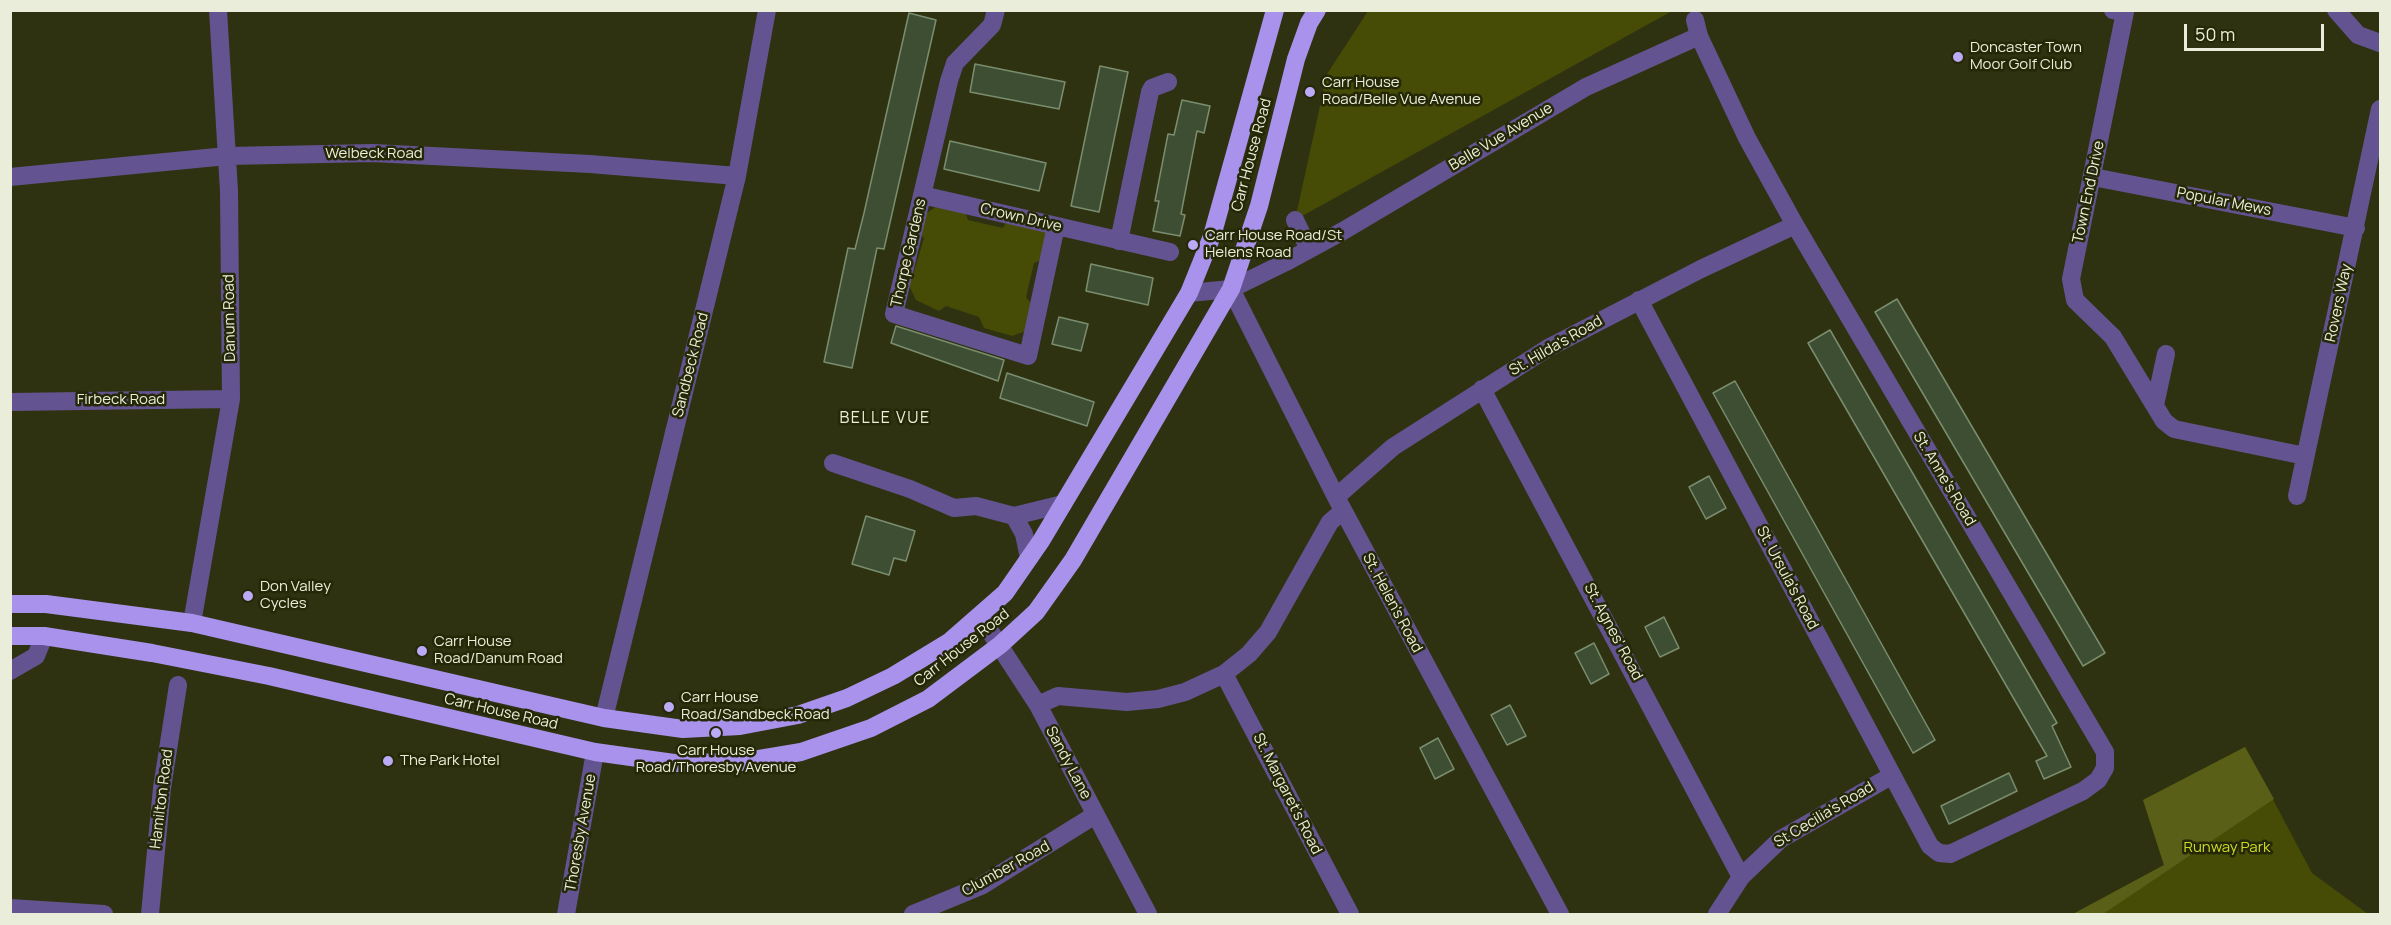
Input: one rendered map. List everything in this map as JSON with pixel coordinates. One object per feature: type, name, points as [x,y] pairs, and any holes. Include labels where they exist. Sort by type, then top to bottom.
[{"type":"highway","name":"Carr House Road","points":[[10,604],[46,604],[192,623],[604,718],[683,729],[740,726],[798,715],[847,698],[893,676],[949,642],[980,616],[1005,593],[1064,504],[1189,293],[1212,236],[1275,10]]},
{"type":"highway","name":"Carr House Road","points":[[10,636],[44,636],[269,676],[595,752],[674,763],[741,762],[801,752],[871,728],[927,699],[1000,645],[1036,612],[1073,560],[1231,289],[1259,206],[1296,59],[1309,23],[1317,10]]},
{"type":"street","name":"Danum Road","points":[[192,623],[231,399],[227,156],[218,10]]},
{"type":"street","name":"Sandbeck Road","points":[[604,718],[737,177],[767,10]]},
{"type":"street","name":"Thorpe Gardens","points":[[996,10],[992,25],[955,63],[894,314],[1028,356],[1056,226]]},
{"type":"street","name":"Town End Drive","points":[[2113,10],[2125,12],[2071,279],[2071,291],[2080,305],[2113,337],[2164,421],[2174,429],[2305,456]]},
{"type":"street","points":[[2336,10],[2358,35],[2380,43]]},
{"type":"street","name":"Belle Vue Avenue","points":[[1231,289],[1309,249],[1586,87],[1697,28]]},
{"type":"street","name":"St. Anne's Road","points":[[1697,28],[1747,138],[1795,225],[2105,752],[2105,768],[2098,780],[2083,791],[1950,854],[1939,853]]},
{"type":"street","points":[[1119,241],[1150,92],[1152,88],[1168,82]]},
{"type":"street","name":"Rovers Way","points":[[2297,496],[2356,228],[2376,154],[2380,110]]},
{"type":"street","name":"Welbeck Road","points":[[10,177],[227,156],[373,153],[491,157],[737,177]]},
{"type":"street","name":"Popular Mews","points":[[2093,177],[2356,228]]},
{"type":"street","name":"Crown Drive","points":[[922,195],[1170,252]]},
{"type":"street","points":[[1295,220],[1309,249]]},
{"type":"street","name":"St. Hilda's Road","points":[[1038,705],[1058,696],[1127,702],[1158,699],[1185,692],[1224,674],[1249,654],[1268,632],[1340,504],[1393,447],[1548,348],[1639,300],[1795,225]]},
{"type":"street","points":[[1189,293],[1231,289]]},
{"type":"street","name":"St. Helen's Road","points":[[1231,289],[1340,504],[1560,915]]},
{"type":"street","name":"St. Ursula's Road","points":[[1639,300],[1891,776],[1929,846],[1939,853]]},
{"type":"street","points":[[2130,362],[2164,362],[2154,405]]},
{"type":"street","name":"St. Agnes' Road","points":[[1482,389],[1741,877]]},
{"type":"street","name":"Firbeck Road","points":[[10,402],[231,399]]},
{"type":"street","points":[[833,463],[910,489],[954,508],[976,506],[1014,516],[1064,504]]},
{"type":"street","points":[[1014,516],[1024,534],[1029,558]]},
{"type":"street","name":"Sandy Lane","points":[[980,616],[1038,705],[1148,915]]},
{"type":"street","points":[[10,671],[36,656],[44,636]]},
{"type":"street","name":"St. Margaret's Road","points":[[1224,674],[1350,915]]},
{"type":"street","name":"Hamilton Road","points":[[150,915],[162,788],[178,685]]},
{"type":"street","name":"Thoresby Avenue","points":[[567,915],[595,752]]},
{"type":"street","name":"St Cecilia's Road","points":[[1717,915],[1741,877],[1781,839],[1891,776]]},
{"type":"street","name":"Clumber Road","points":[[914,915],[981,886],[1095,815]]},
{"type":"street","points":[[10,908],[104,915]]},
{"type":"green space","points":[[1368,11],[1672,11],[1295,220],[1327,74]]},
{"type":"green space","points":[[937,206],[965,211],[968,220],[1003,228],[1008,219],[1042,227],[1048,234],[1044,259],[1034,263],[1026,297],[1032,305],[1026,331],[1012,336],[984,328],[979,317],[946,306],[939,311],[916,300],[906,279],[913,275],[924,238],[919,233],[924,215]]},
{"type":"green space","name":"Runway Park","points":[[2245,747],[2312,873],[2368,914],[2073,914],[2164,865],[2143,800]]},
{"type":"green space","points":[[2245,747],[2274,799],[2103,914],[2073,914],[2164,865],[2143,800]]},
{"type":"building","points":[[909,13],[936,20],[884,249],[877,248],[852,368],[824,362],[848,248],[855,249]]},
{"type":"building","points":[[975,64],[1065,82],[1059,109],[970,92]]},
{"type":"building","points":[[1100,66],[1128,72],[1099,212],[1071,206]]},
{"type":"building","points":[[1182,100],[1210,106],[1204,133],[1197,131],[1181,214],[1185,215],[1180,236],[1153,231],[1159,201],[1155,201],[1168,134],[1174,135]]},
{"type":"building","points":[[950,141],[1046,163],[1039,191],[944,169]]},
{"type":"building","points":[[1091,264],[1153,278],[1148,305],[1086,291]]},
{"type":"building","points":[[1897,299],[2105,653],[2083,666],[1875,312]]},
{"type":"building","points":[[1059,317],[1088,324],[1081,351],[1052,344]]},
{"type":"building","points":[[896,326],[1004,360],[998,381],[891,343]]},
{"type":"building","points":[[1830,330],[2057,723],[2052,726],[2071,767],[2044,779],[2036,761],[2047,756],[1808,343]]},
{"type":"building","points":[[1007,373],[1094,402],[1087,426],[1000,398]]},
{"type":"building","points":[[1735,381],[1935,740],[1913,753],[1713,393]]},
{"type":"building","points":[[1709,476],[1726,508],[1706,519],[1689,487]]},
{"type":"building","points":[[866,516],[915,531],[906,561],[894,558],[889,575],[852,564]]},
{"type":"building","points":[[1664,617],[1679,648],[1660,657],[1645,627]]},
{"type":"building","points":[[1594,643],[1609,674],[1591,684],[1575,653]]},
{"type":"building","points":[[1510,705],[1526,736],[1507,745],[1491,715]]},
{"type":"building","points":[[1438,738],[1454,769],[1435,779],[1420,748]]},
{"type":"building","points":[[2009,773],[2017,791],[1949,824],[1941,806]]},
{"type":"place","name":"Doncaster Town Moor Golf Club","points":[[1958,57]]},
{"type":"place","name":"Carr House Road/Belle Vue Avenue","points":[[1310,92]]},
{"type":"place","name":"Carr House Road/St Helens Road","points":[[1193,245]]},
{"type":"place","name":"Don Valley Cycles","points":[[248,596]]},
{"type":"place","name":"Carr House Road/Danum Road","points":[[422,651]]},
{"type":"place","name":"Carr House Road/Sandbeck Road","points":[[669,707]]},
{"type":"place","name":"Carr House Road/Thoresby Avenue","points":[[716,733]]},
{"type":"place","name":"The Park Hotel","points":[[388,761]]},
{"type":"district","name":"BELLE VUE","points":[[885,419]]}]
